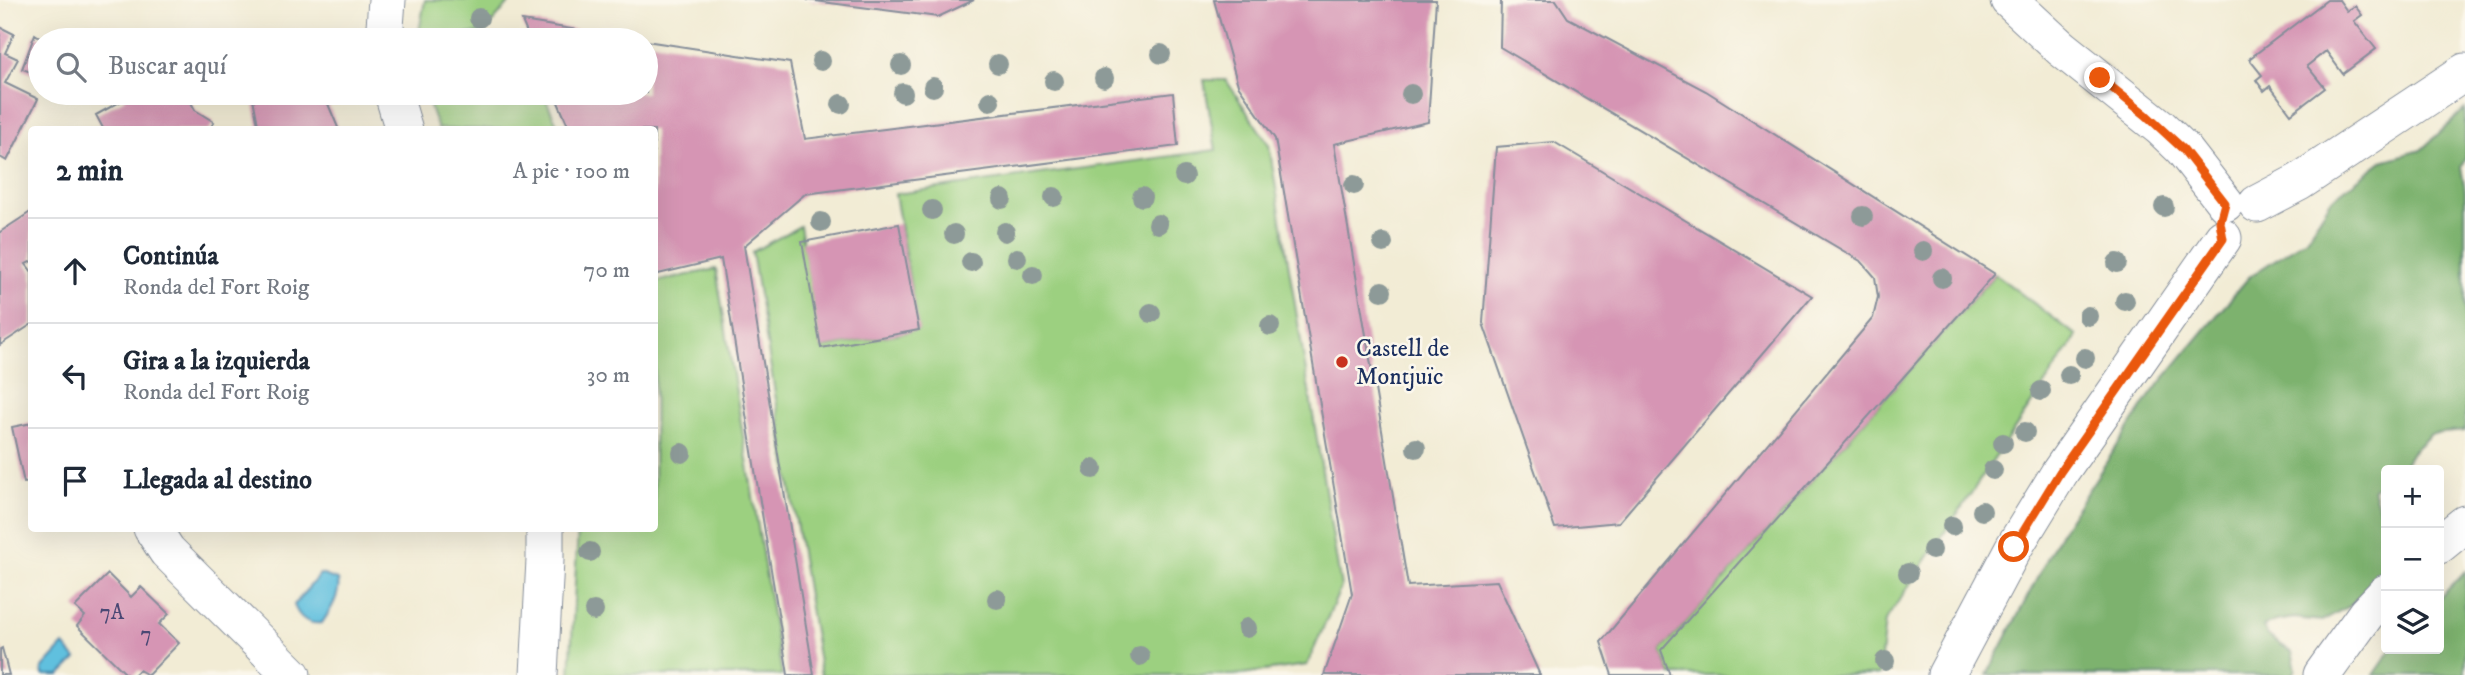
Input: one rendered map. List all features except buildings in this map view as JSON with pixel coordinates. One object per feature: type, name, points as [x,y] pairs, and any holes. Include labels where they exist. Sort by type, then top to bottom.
[{"type":"street","points":[[385,28],[387,0]]},
{"type":"street","points":[[2010,0],[2061,48],[2168,134],[2235,215]]},
{"type":"street","points":[[1947,675],[2014,547],[2060,472],[2235,215],[2298,182],[2465,72]]},
{"type":"street","points":[[397,105],[403,126]]},
{"type":"street","points":[[2444,541],[2465,524]]},
{"type":"street","points":[[155,532],[167,551],[292,675]]},
{"type":"street","points":[[539,675],[545,532]]},
{"type":"street","points":[[2322,675],[2365,614],[2381,598]]},
{"type":"green space","points":[[425,0],[512,0],[487,28],[420,28]]},
{"type":"green space","points":[[1204,80],[1226,80],[1269,145],[1341,587],[1307,665],[1234,675],[821,675],[752,252],[800,226],[822,348],[918,330],[895,194],[1216,150]]},
{"type":"green space","points":[[429,105],[548,105],[558,126],[437,126]]},
{"type":"green space","points":[[2465,109],[2465,159],[2461,167],[2465,191],[2465,431],[2431,434],[2412,452],[2404,465],[2381,465],[2381,484],[2373,489],[2381,512],[2381,572],[2351,605],[2322,621],[2294,618],[2263,626],[2267,635],[2292,652],[2296,669],[2293,675],[1987,675],[2062,530],[2151,394],[2249,277],[2306,239],[2332,199],[2382,161],[2421,150]]},
{"type":"green space","points":[[716,269],[782,675],[570,675],[578,532],[658,532],[658,281]]},
{"type":"green space","points":[[1995,274],[2077,336],[1885,621],[1879,675],[1670,675],[1661,650]]},
{"type":"green space","points":[[2465,571],[2465,675],[2374,675],[2389,654],[2444,654],[2444,594]]},
{"type":"water","points":[[320,574],[338,580],[339,585],[336,597],[322,623],[312,623],[301,617],[294,605]]},
{"type":"water","points":[[64,645],[76,659],[60,675],[43,675],[42,669]]},
{"type":"place","name":"Castell de Montjuïc","points":[[1342,362]]},
{"type":"route","points":[[2014,547],[2108,401],[2223,239],[2220,222],[2225,203],[2183,149],[2100,78]]}]
